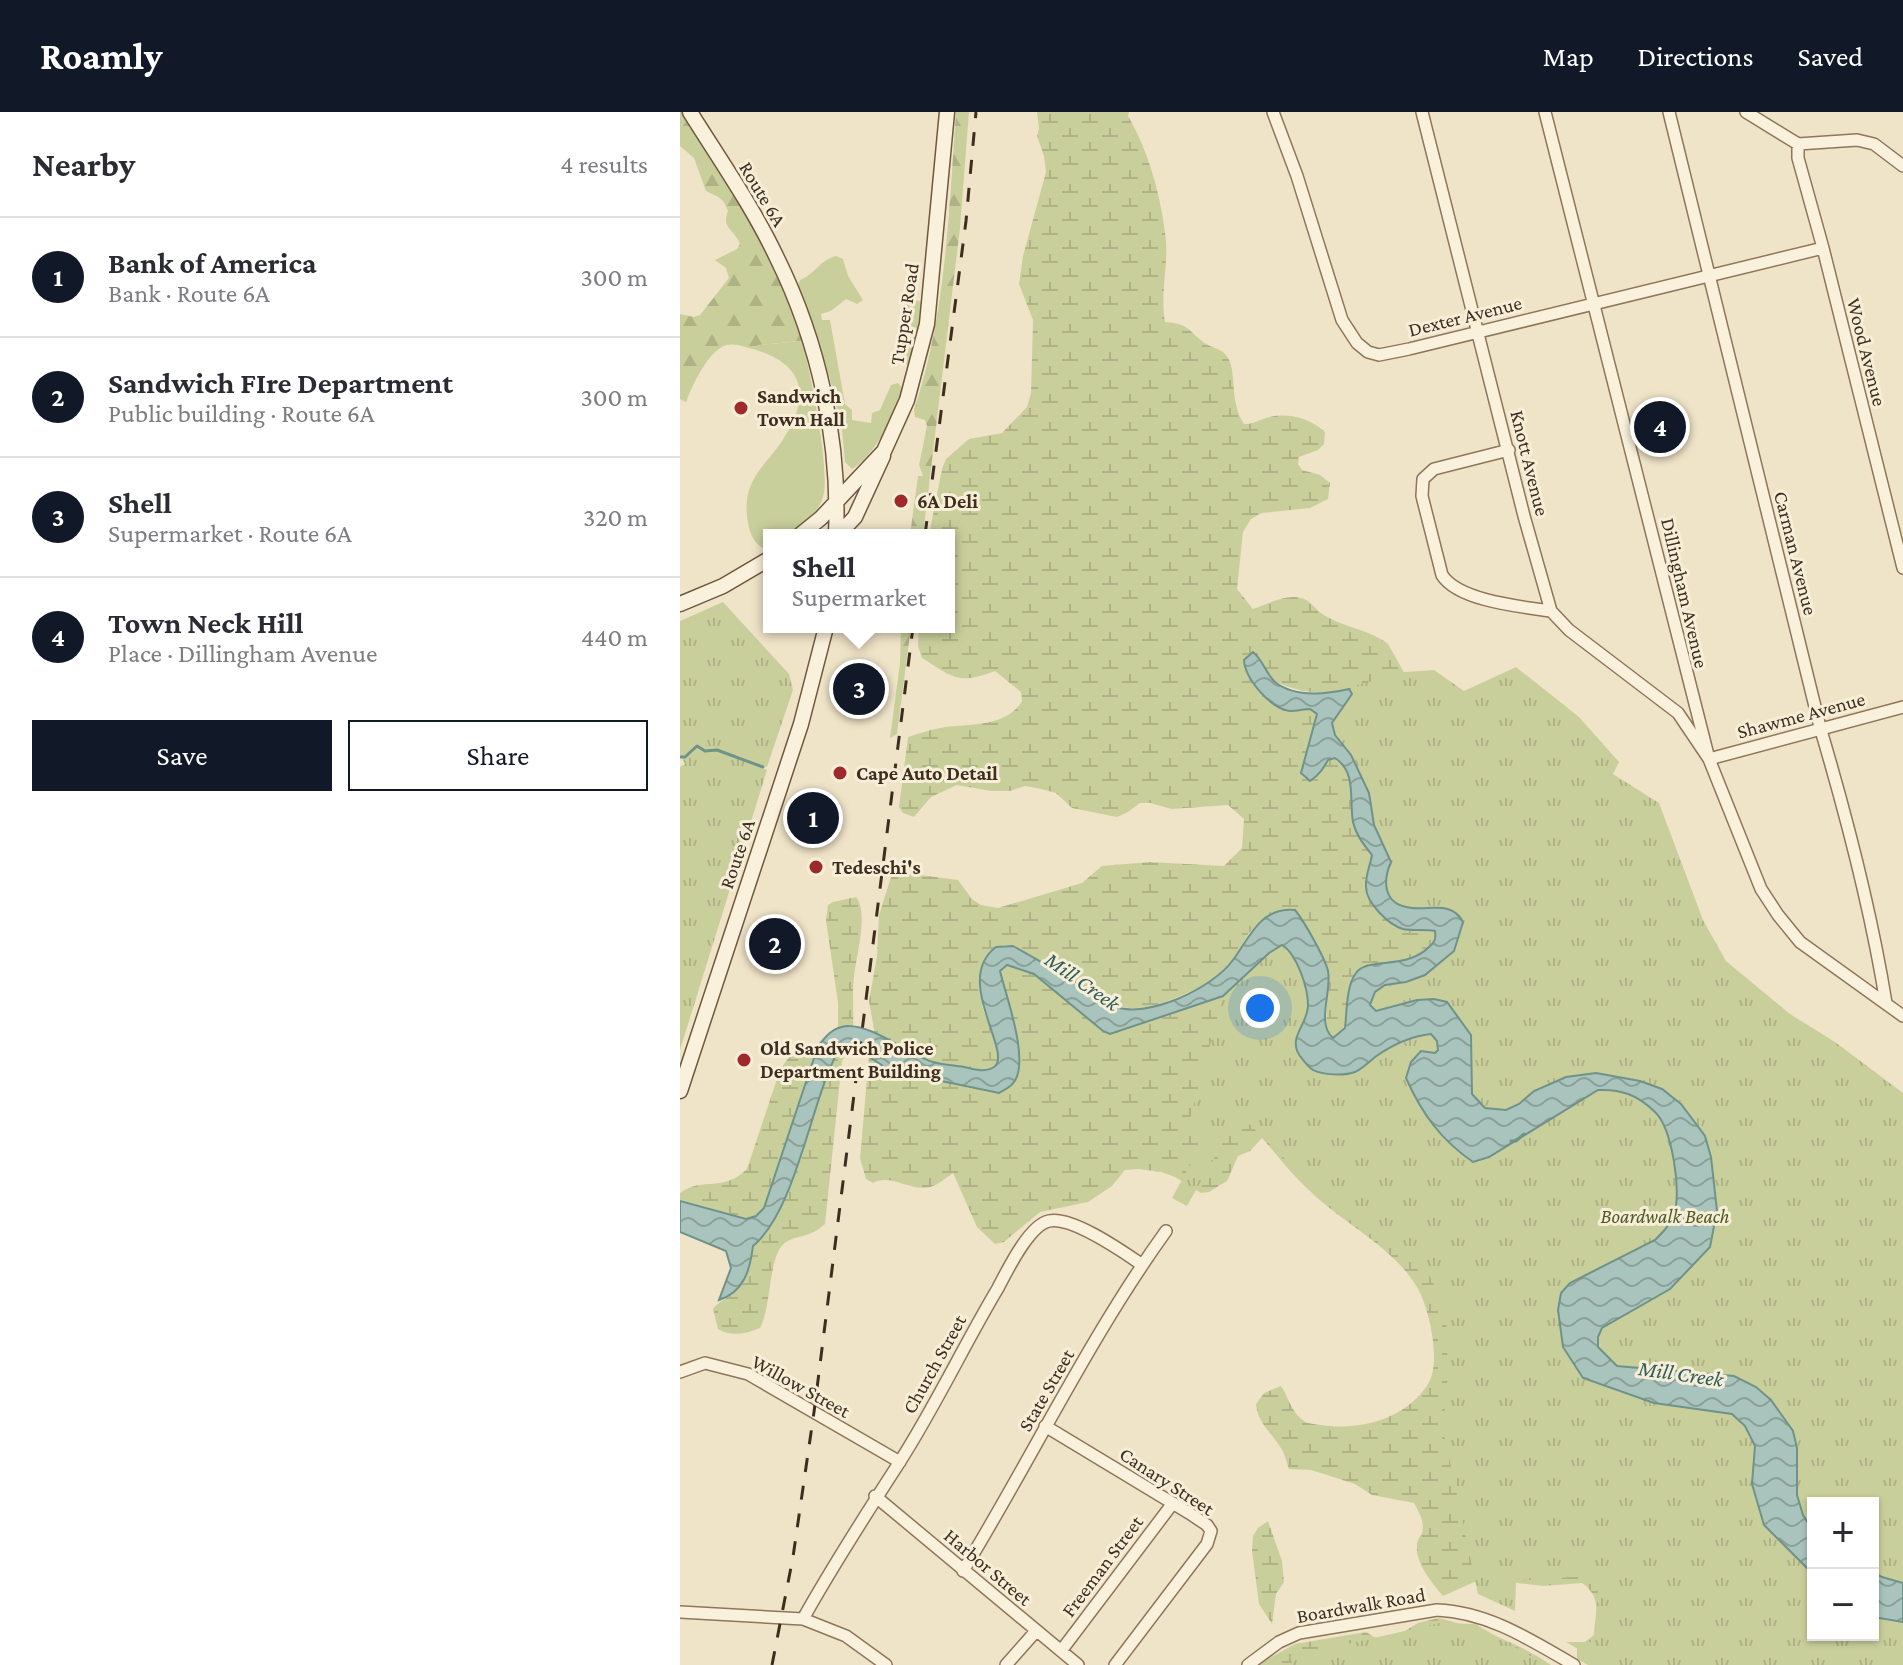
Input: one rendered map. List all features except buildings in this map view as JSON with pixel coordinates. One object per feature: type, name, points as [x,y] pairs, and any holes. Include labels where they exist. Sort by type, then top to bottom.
[{"type":"main road","name":"Route 6A","points":[[690,112],[765,235],[796,300],[824,393],[833,445],[837,529]]},
{"type":"main road","name":"Tupper Road","points":[[807,529],[884,451],[907,400],[927,324],[947,112]]},
{"type":"main road","points":[[843,529],[855,517],[876,476],[884,451]]},
{"type":"main road","points":[[680,604],[723,586],[763,563]]},
{"type":"main road","name":"Route 6A","points":[[680,1091],[798,734],[825,633]]},
{"type":"street","name":"Dexter Avenue","points":[[1273,112],[1297,176],[1342,320],[1357,343],[1368,352],[1379,355],[1823,248]]},
{"type":"street","name":"Knott Avenue","points":[[1422,112],[1527,529],[1551,611],[1581,640],[1678,713],[1709,759]]},
{"type":"street","name":"Dillingham Avenue","points":[[1545,112],[1709,759],[1761,889],[1778,915],[1800,942],[1903,1016]]},
{"type":"street","name":"Carman Avenue","points":[[1669,112],[1820,727],[1842,801],[1878,951],[1886,1003]]},
{"type":"street","points":[[1746,112],[1798,144],[1857,140],[1874,144],[1903,166]]},
{"type":"street","name":"Wood Avenue","points":[[1798,144],[1798,158],[1903,568]]},
{"type":"street","points":[[1509,450],[1434,469],[1423,479],[1422,496],[1442,575],[1450,585],[1493,601],[1551,611]]},
{"type":"street","name":"Shawme Avenue","points":[[1709,759],[1903,707]]},
{"type":"street","name":"Church Street","points":[[803,1619],[875,1496],[900,1462],[1031,1233],[1050,1221],[1074,1225],[1141,1264]]},
{"type":"street","name":"State Street","points":[[963,1571],[1141,1264],[1166,1231]]},
{"type":"street","name":"Willow Street","points":[[680,1372],[705,1363],[748,1374],[900,1462]]},
{"type":"street","name":"Canary Street","points":[[1045,1426],[1173,1503],[1207,1525],[1211,1531],[1210,1538],[1115,1665]]},
{"type":"street","name":"Harbor Street","points":[[875,1496],[1078,1665]]},
{"type":"street","name":"Freeman Street","points":[[1061,1651],[1173,1503]]},
{"type":"street","name":"Boardwalk Road","points":[[1248,1665],[1279,1642],[1299,1633],[1437,1610],[1459,1612],[1498,1624],[1574,1665]]},
{"type":"street","points":[[680,1612],[803,1619],[846,1636],[886,1665]]},
{"type":"street","points":[[1006,1665],[1036,1631]]},
{"type":"green space","points":[[680,112],[750,223],[779,281],[802,341],[758,345],[753,349],[733,344],[720,348],[702,369],[686,402],[680,399],[680,314],[700,315],[729,278],[726,268],[715,260],[737,249],[740,244],[727,225],[728,211],[724,203],[706,191],[694,158],[680,146]]},
{"type":"green space","points":[[956,112],[969,112],[960,228],[924,529],[911,529],[918,476],[923,476],[919,465],[927,426],[925,420],[915,417],[914,410],[925,374],[940,300]]},
{"type":"green space","points":[[1037,112],[1129,112],[1128,116],[1148,160],[1161,209],[1166,241],[1165,322],[1183,325],[1205,344],[1226,354],[1231,364],[1236,406],[1244,424],[1288,416],[1312,423],[1325,432],[1324,444],[1318,450],[1299,457],[1298,464],[1302,470],[1320,475],[1330,483],[1328,499],[1310,508],[1262,513],[1251,519],[1243,532],[1237,589],[1253,609],[1283,598],[1304,599],[1329,618],[1388,644],[1870,1497],[1809,1497],[1454,951],[1349,689],[1320,692],[1295,689],[1245,666],[1259,690],[1273,704],[1318,714],[1301,773],[1335,758],[1342,764],[1350,782],[1359,835],[1372,855],[1367,879],[1404,929],[1436,931],[1435,942],[1421,956],[1367,965],[1345,1028],[1333,1039],[1326,1029],[1328,973],[1304,922],[1262,920],[1249,933],[1232,961],[1209,984],[1146,1010],[1113,1006],[1013,946],[1003,945],[982,1006],[999,1053],[994,1067],[983,1070],[932,1062],[875,1035],[869,1001],[877,956],[879,915],[891,877],[898,872],[958,880],[972,899],[981,905],[998,908],[1082,883],[1102,866],[1149,862],[1224,866],[1242,848],[1244,819],[1228,805],[1172,809],[1140,803],[1117,817],[1072,808],[1056,793],[1041,789],[1025,786],[1010,791],[991,791],[957,785],[931,797],[914,817],[903,813],[899,807],[908,737],[940,728],[996,721],[1015,710],[1022,701],[1021,692],[995,671],[972,678],[957,677],[922,658],[918,646],[919,633],[955,633],[955,529],[930,529],[946,459],[969,439],[1002,433],[1027,407],[1031,393],[1033,320],[1019,284],[1023,256],[1046,172],[1037,136]]},
{"type":"green space","points":[[836,256],[843,259],[848,276],[863,300],[857,304],[846,299],[831,311],[821,314],[822,320],[830,320],[845,404],[852,410],[852,420],[871,423],[872,413],[880,410],[891,385],[898,383],[903,389],[884,434],[860,464],[852,469],[845,462],[842,430],[830,379],[798,285],[826,260]]},
{"type":"green space","points":[[911,298],[921,302],[918,331],[910,364],[901,365],[898,360],[904,308]]},
{"type":"green space","points":[[802,341],[822,444],[825,484],[821,503],[806,523],[798,529],[763,529],[763,548],[750,532],[748,495],[757,474],[790,428],[799,399],[799,386],[785,364],[753,349],[758,345]]},
{"type":"green space","points":[[723,602],[789,674],[793,690],[767,767],[733,754],[767,770],[680,1050],[680,767],[685,764],[680,755],[680,621]]},
{"type":"green space","points":[[901,633],[910,633],[897,734],[890,738]]},
{"type":"green space","name":"Boardwalk Beach","points":[[1516,667],[1579,717],[1619,762],[1613,774],[1659,803],[1703,920],[1726,961],[1790,1014],[1835,1042],[1903,1093],[1903,1665],[1605,1665],[1566,1642],[1593,1642],[1600,1575],[1516,1581],[1515,1611],[1478,1594],[1443,1429],[1448,1375],[1446,1310],[1420,1256],[1344,1202],[1300,1178],[1293,1167],[1239,1114],[1187,1206],[1172,1198],[1207,1134],[1189,1123],[1227,982],[1288,923],[1319,1033],[1344,1053],[1355,994],[1415,966],[1439,950],[1444,929],[1393,913],[1378,881],[1355,771],[1324,741],[1338,698],[1357,685],[1405,672],[1434,670],[1464,691]]},
{"type":"green space","points":[[856,897],[862,924],[853,983],[853,1027],[838,1029],[838,1003],[826,920],[828,905]]},
{"type":"green space","points":[[1008,965],[1034,974],[1110,1034],[1223,996],[1305,1021],[1807,1628],[1807,1641],[1879,1641],[1903,1665],[1588,1665],[1577,1659],[1577,1648],[1594,1635],[1596,1606],[1592,1594],[1582,1583],[1543,1586],[1481,1579],[1443,1596],[1419,1559],[1417,1543],[1423,1525],[1414,1503],[1372,1495],[1355,1484],[1311,1470],[1289,1469],[1282,1450],[1260,1417],[1256,1404],[1264,1393],[1281,1386],[1296,1413],[1308,1423],[1351,1426],[1381,1420],[1395,1414],[1419,1396],[1428,1384],[1434,1364],[1428,1314],[1412,1279],[1386,1252],[1304,1186],[1262,1138],[1250,1151],[1238,1156],[1227,1181],[1209,1192],[1201,1193],[1161,1172],[1125,1170],[1112,1186],[1088,1202],[1040,1212],[1004,1242],[995,1244],[977,1227],[953,1173],[936,1185],[923,1188],[887,1180],[873,1183],[866,1179],[860,1158],[869,1056],[901,1077],[927,1078],[999,1093],[1017,1077],[1020,1051],[1000,971]]},
{"type":"green space","points":[[850,1049],[842,1061],[825,1224],[814,1232],[790,1240],[780,1249],[760,1328],[739,1334],[723,1332],[718,1329],[713,1309],[733,1294],[745,1278],[753,1246],[768,1230],[791,1183],[837,1053]]},
{"type":"green space","points":[[803,1054],[813,1058],[764,1208],[756,1216],[746,1219],[680,1201],[680,1193],[688,1188],[721,1183],[747,1169],[780,1070],[789,1057]]},
{"type":"green space","points":[[1268,1521],[1282,1561],[1284,1582],[1276,1594],[1272,1624],[1259,1604],[1252,1551],[1253,1536]]},
{"type":"green space","points":[[1439,1618],[1497,1637],[1551,1665],[1257,1665],[1295,1644],[1366,1632],[1390,1640],[1418,1623]]},
{"type":"green space","points":[[1440,1623],[1475,1624],[1546,1665],[1293,1665],[1290,1657]]},
{"type":"water","points":[[1253,652],[1275,682],[1292,691],[1321,693],[1349,689],[1352,694],[1332,723],[1335,735],[1351,755],[1369,793],[1374,825],[1391,862],[1386,883],[1389,895],[1406,907],[1445,908],[1458,915],[1463,922],[1454,951],[1425,975],[1385,985],[1375,992],[1370,1005],[1376,1011],[1417,1000],[1447,1002],[1471,1035],[1472,1094],[1485,1108],[1506,1110],[1534,1091],[1566,1077],[1596,1073],[1640,1081],[1662,1089],[1681,1104],[1705,1136],[1711,1157],[1717,1211],[1710,1247],[1670,1289],[1602,1328],[1598,1347],[1617,1366],[1734,1376],[1756,1387],[1771,1400],[1793,1431],[1797,1448],[1797,1495],[1807,1521],[1807,1568],[1764,1525],[1752,1484],[1755,1446],[1745,1426],[1732,1414],[1654,1403],[1583,1378],[1563,1347],[1558,1310],[1561,1293],[1570,1283],[1655,1240],[1674,1215],[1677,1191],[1674,1161],[1666,1132],[1655,1112],[1629,1094],[1598,1090],[1489,1157],[1473,1162],[1451,1145],[1434,1125],[1406,1078],[1411,1062],[1421,1051],[1435,1053],[1438,1050],[1437,1041],[1431,1034],[1395,1045],[1351,1073],[1322,1073],[1306,1063],[1296,1043],[1307,1012],[1306,990],[1297,963],[1282,945],[1269,953],[1223,996],[1110,1034],[1034,974],[1007,965],[1000,971],[1015,1028],[1019,1059],[1014,1082],[999,1093],[927,1078],[901,1078],[865,1054],[850,1049],[837,1053],[780,1208],[768,1230],[753,1246],[748,1272],[740,1286],[719,1300],[731,1268],[726,1251],[680,1232],[680,1201],[746,1219],[756,1216],[764,1208],[818,1046],[838,1028],[847,1026],[868,1030],[937,1063],[979,1070],[994,1067],[998,1059],[997,1047],[981,996],[980,978],[984,961],[996,947],[1013,946],[1113,1006],[1143,1009],[1195,991],[1223,971],[1264,918],[1283,910],[1295,910],[1314,940],[1328,971],[1325,1016],[1328,1032],[1333,1038],[1345,1028],[1349,992],[1356,973],[1369,965],[1409,959],[1433,944],[1435,931],[1397,927],[1370,900],[1366,883],[1372,855],[1354,827],[1351,787],[1342,764],[1335,758],[1328,760],[1310,781],[1301,773],[1317,714],[1310,709],[1290,711],[1275,705],[1254,684],[1244,660]]},
{"type":"water","points":[[1879,1575],[1903,1583],[1903,1622],[1879,1618]]},
{"type":"waterway","points":[[680,757],[685,757],[697,746],[763,767]]},
{"type":"waterway","name":"Mill Creek","points":[[1511,1141],[1524,1134]]},
{"type":"railway","points":[[926,529],[966,221],[976,112]]},
{"type":"railway","points":[[772,1665],[793,1557],[814,1412],[912,633]]},
{"type":"place","name":"Sandwich Town Hall","points":[[741,408]]},
{"type":"place","name":"Town Neck Hill","points":[[1660,427]]},
{"type":"place","name":"6A Deli","points":[[901,501]]},
{"type":"place","name":"Shell","points":[[859,689]]},
{"type":"place","name":"Cape Auto Detail","points":[[840,773]]},
{"type":"place","name":"Bank of America","points":[[813,818]]},
{"type":"place","name":"Tedeschi's","points":[[816,867]]},
{"type":"place","name":"Sandwich FIre Department","points":[[775,944]]},
{"type":"place","name":"Old Sandwich Police Department Building","points":[[744,1060]]}]
